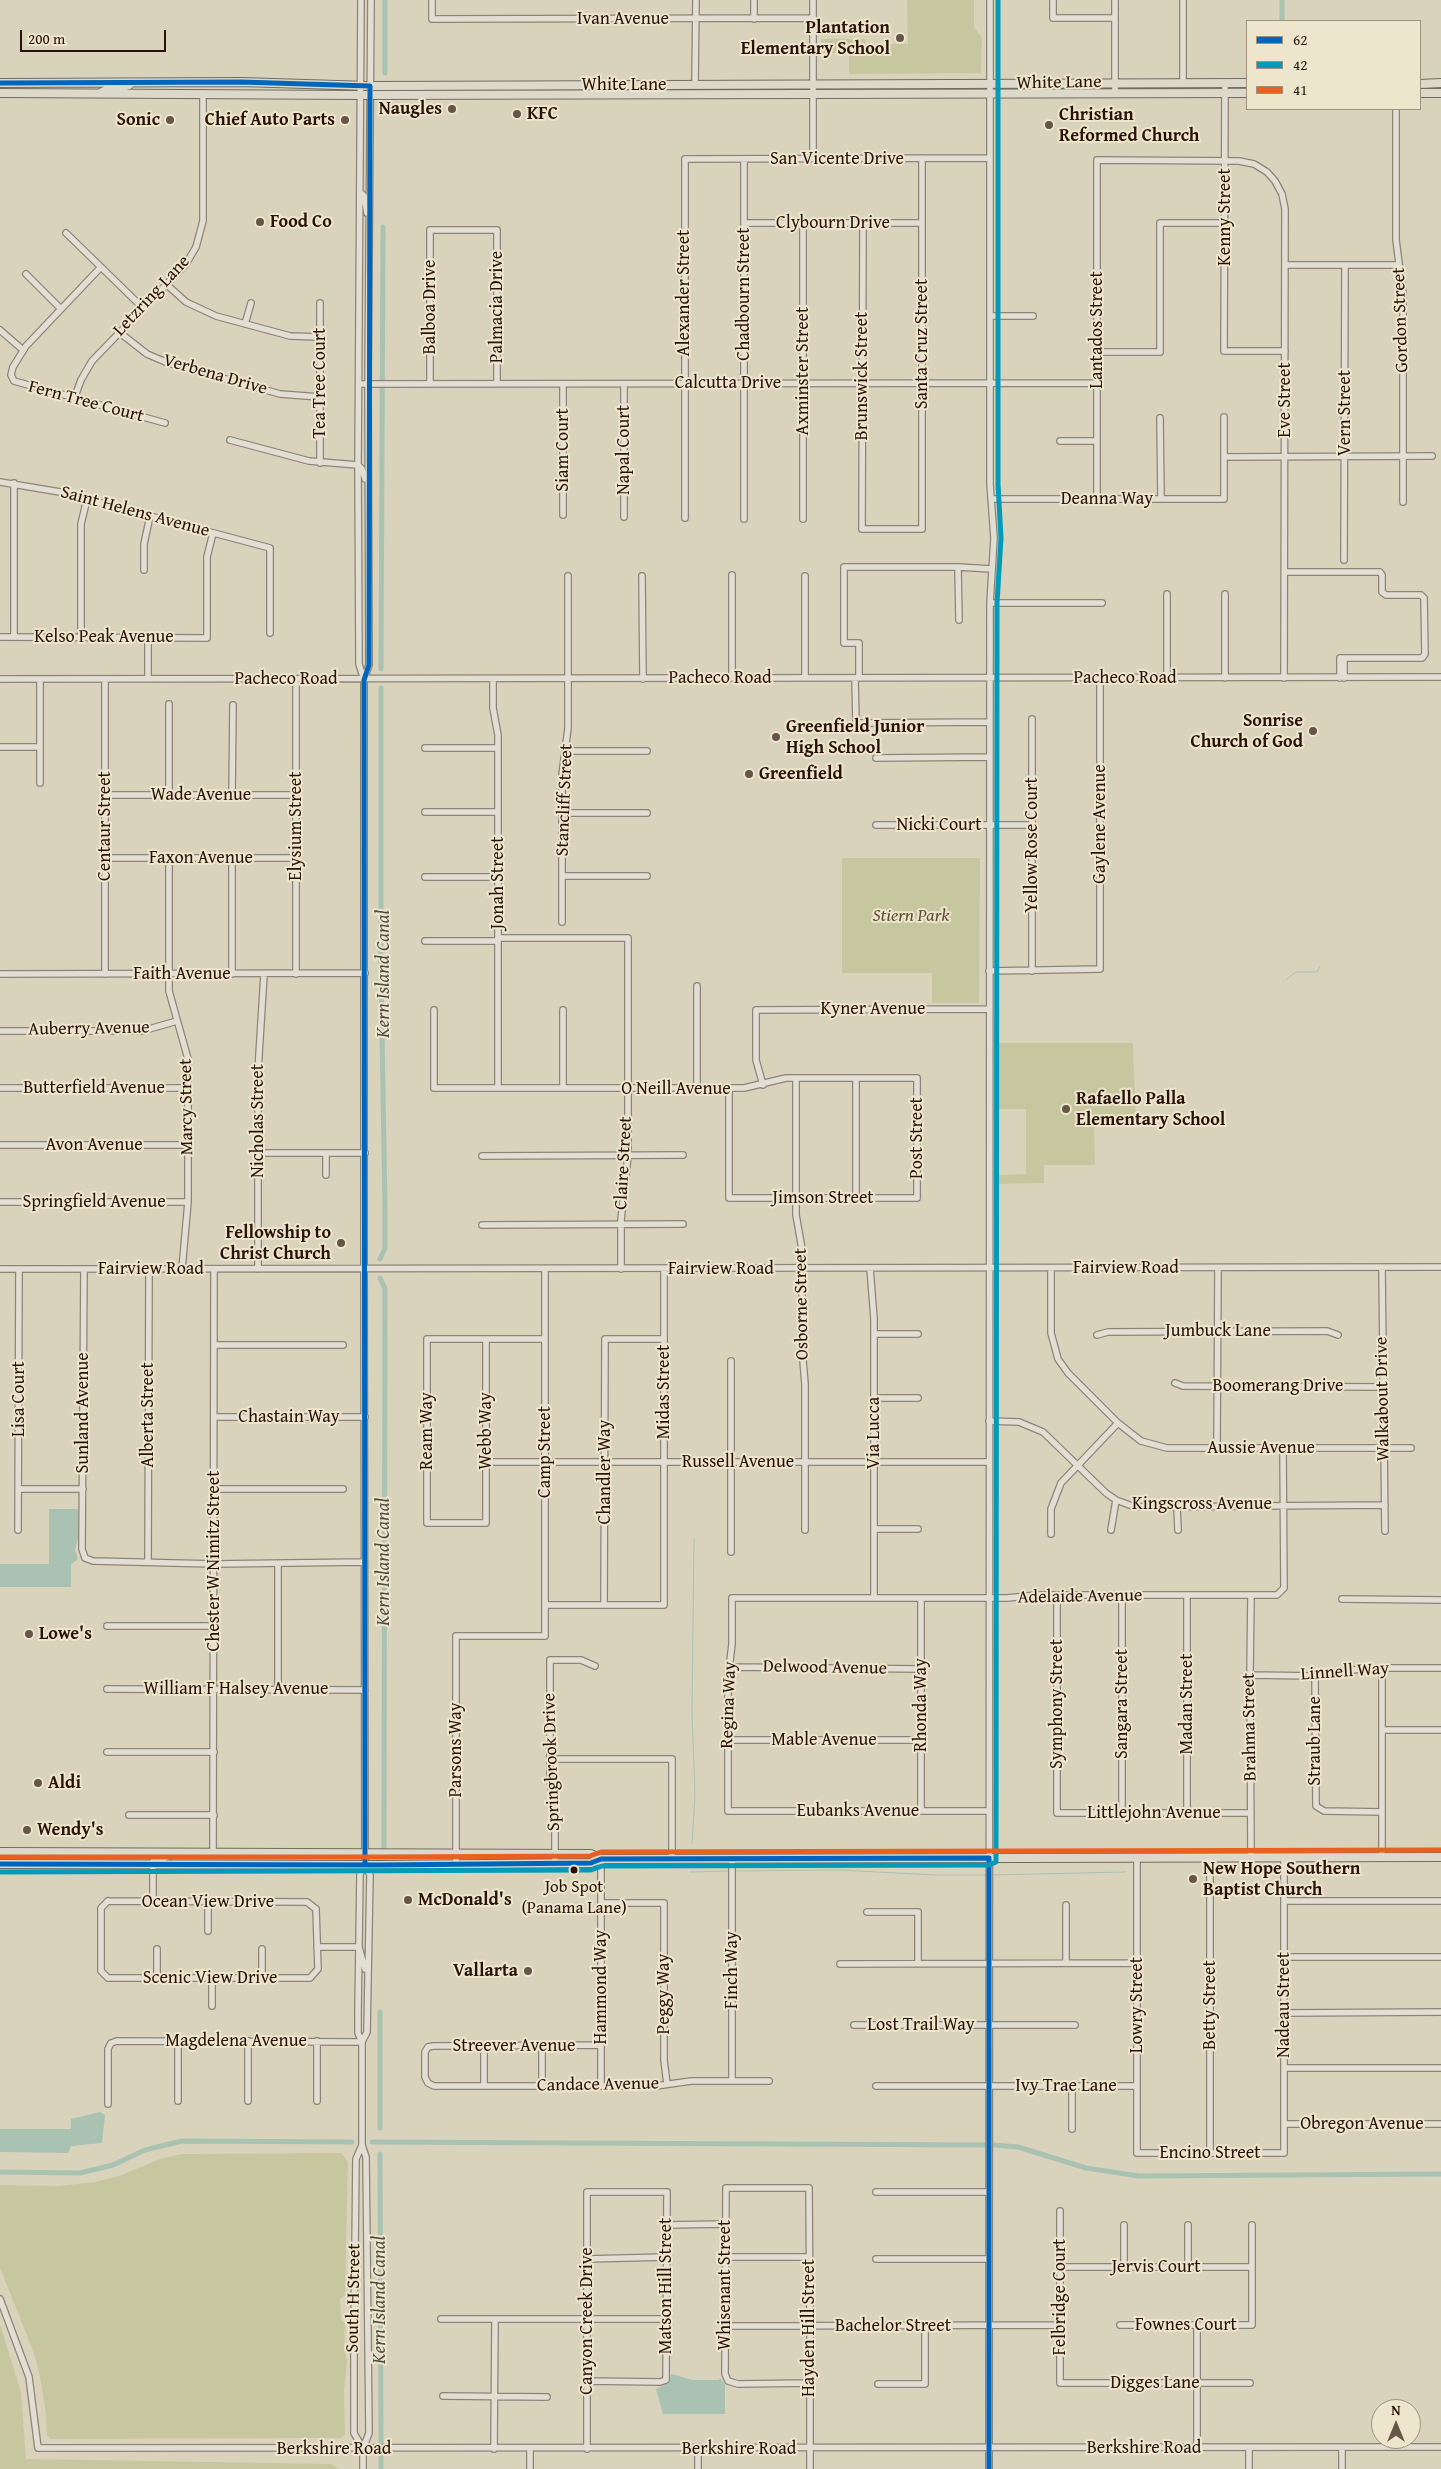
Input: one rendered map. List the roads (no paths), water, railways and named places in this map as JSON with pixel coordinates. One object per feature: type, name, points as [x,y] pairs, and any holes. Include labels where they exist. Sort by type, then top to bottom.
[{"type":"main road","name":"White Lane","points":[[0,83],[153,81],[275,82],[370,86],[1246,84]]},
{"type":"main road","points":[[101,93],[109,88],[153,81]]},
{"type":"main road","points":[[38,93],[46,88],[70,82]]},
{"type":"main road","points":[[154,94],[192,89],[205,82]]},
{"type":"main road","points":[[203,93],[206,90],[241,82]]},
{"type":"main road","points":[[242,94],[266,88],[275,82]]},
{"type":"main road","points":[[1421,84],[1441,83]]},
{"type":"main road","points":[[505,94],[511,89],[552,85]]},
{"type":"main road","points":[[665,93],[695,85]]},
{"type":"main road","name":"White Lane","points":[[0,93],[361,95],[1246,93]]},
{"type":"main road","points":[[1421,94],[1441,93]]},
{"type":"main road","points":[[0,1852],[591,1854],[601,1859]]},
{"type":"main road","points":[[18,1864],[32,1858],[59,1858],[64,1852]]},
{"type":"main road","points":[[153,1864],[155,1860],[166,1858],[174,1853]]},
{"type":"main road","points":[[191,1864],[209,1858],[213,1853]]},
{"type":"main road","points":[[0,1864],[592,1863],[601,1859],[732,1858],[1441,1857]]},
{"type":"street","name":"South H Street","points":[[361,0],[358,465],[359,664],[364,680],[365,1864],[370,1875],[367,2032],[362,2042]]},
{"type":"street","name":"South H Street","points":[[364,680],[369,664],[368,384],[371,0]]},
{"type":"street","name":"Ivan Avenue","points":[[432,0],[432,19],[813,18]]},
{"type":"street","points":[[695,85],[696,0]]},
{"type":"street","points":[[754,0],[754,18]]},
{"type":"street","points":[[813,0],[813,159]]},
{"type":"street","points":[[989,2469],[990,603],[994,538],[991,499],[990,383],[990,0]]},
{"type":"street","points":[[1053,0],[1053,18],[1115,18]]},
{"type":"street","points":[[1115,0],[1115,92]]},
{"type":"street","points":[[1183,0],[1183,83]]},
{"type":"street","points":[[361,14],[366,20],[371,45]]},
{"type":"street","name":"Kenny Street","points":[[1224,84],[1224,351],[1285,351]]},
{"type":"street","name":"Letzring Lane","points":[[74,399],[89,365],[191,256],[202,230],[203,93]]},
{"type":"street","name":"Gordon Street","points":[[1396,110],[1396,240],[1403,294],[1403,502]]},
{"type":"street","name":"Santa Cruz Street","points":[[862,529],[922,529],[922,158]]},
{"type":"street","name":"San Vicente Drive","points":[[684,159],[990,158]]},
{"type":"street","name":"Alexander Street","points":[[684,159],[684,518]]},
{"type":"street","name":"Chadbourn Street","points":[[744,159],[744,519]]},
{"type":"street","name":"Eve Street","points":[[1097,160],[1225,160],[1247,162],[1261,168],[1270,175],[1279,188],[1285,209],[1284,678]]},
{"type":"street","name":"Lantados Street","points":[[1097,160],[1097,499]]},
{"type":"street","points":[[360,192],[364,196],[369,230]]},
{"type":"street","name":"Axminster Street","points":[[803,223],[803,519]]},
{"type":"street","name":"Brunswick Street","points":[[862,529],[863,223]]},
{"type":"street","name":"Clybourn Drive","points":[[744,224],[922,223]]},
{"type":"street","points":[[1097,352],[1160,352],[1160,223],[1224,223]]},
{"type":"street","name":"Palmacia Drive","points":[[430,230],[497,230],[497,384]]},
{"type":"street","name":"Balboa Drive","points":[[430,230],[430,384]]},
{"type":"street","points":[[66,233],[143,308]]},
{"type":"street","points":[[1285,265],[1399,265]]},
{"type":"street","name":"Vern Street","points":[[1344,560],[1345,265]]},
{"type":"street","points":[[0,330],[23,350],[101,267]]},
{"type":"street","points":[[26,274],[61,309]]},
{"type":"street","points":[[166,284],[186,302],[205,312],[290,336],[320,337]]},
{"type":"street","points":[[245,324],[251,303]]},
{"type":"street","name":"Tea Tree Court","points":[[320,303],[320,463]]},
{"type":"street","points":[[990,316],[1033,316]]},
{"type":"street","name":"Verbena Drive","points":[[119,332],[138,348],[168,364],[280,394],[320,397]]},
{"type":"street","name":"Fern Tree Court","points":[[23,350],[12,367],[11,375],[18,384],[165,423]]},
{"type":"street","name":"Calcutta Drive","points":[[359,384],[1097,383]]},
{"type":"street","name":"Siam Court","points":[[563,384],[563,515]]},
{"type":"street","name":"Napal Court","points":[[624,384],[624,517]]},
{"type":"street","points":[[1160,418],[1160,499]]},
{"type":"street","points":[[1224,418],[1224,456],[1432,456]]},
{"type":"street","points":[[230,440],[320,463],[358,465],[364,473],[368,510]]},
{"type":"street","points":[[1060,441],[1097,441]]},
{"type":"street","name":"Deanna Way","points":[[991,499],[1224,499],[1224,456]]},
{"type":"street","name":"Saint Helens Avenue","points":[[0,482],[14,483],[87,499],[270,548],[270,633]]},
{"type":"street","points":[[14,483],[14,637]]},
{"type":"street","points":[[81,637],[81,524],[87,499]]},
{"type":"street","points":[[144,570],[144,544],[150,516]]},
{"type":"street","name":"Kelso Peak Avenue","points":[[0,637],[207,638],[207,564],[213,533]]},
{"type":"street","points":[[990,722],[856,723],[859,643],[844,643],[844,567],[958,567],[992,569]]},
{"type":"street","points":[[958,567],[959,620]]},
{"type":"street","points":[[359,571],[364,575],[368,612]]},
{"type":"street","points":[[1284,572],[1380,572],[1382,575],[1382,592],[1386,595],[1421,595],[1424,598],[1424,654],[1422,658],[1344,658],[1342,678]]},
{"type":"street","points":[[732,575],[732,678]]},
{"type":"street","name":"Stancliff Street","points":[[562,922],[562,775],[568,728],[569,679],[568,576]]},
{"type":"street","points":[[642,576],[642,679]]},
{"type":"street","points":[[805,576],[806,678]]},
{"type":"street","points":[[1167,594],[1167,678]]},
{"type":"street","points":[[1225,594],[1225,678]]},
{"type":"street","points":[[990,603],[1102,603]]},
{"type":"street","points":[[148,637],[148,679]]},
{"type":"street","name":"Pacheco Road","points":[[0,678],[364,680],[1441,677]]},
{"type":"street","name":"Gaylene Avenue","points":[[1032,971],[1100,970],[1100,678]]},
{"type":"street","points":[[40,679],[40,784]]},
{"type":"street","name":"Centaur Street","points":[[105,974],[106,679]]},
{"type":"street","name":"Elysium Street","points":[[296,679],[296,974]]},
{"type":"street","name":"Jonah Street","points":[[493,679],[493,708],[498,748],[498,1088]]},
{"type":"street","points":[[169,704],[169,795]]},
{"type":"street","points":[[232,795],[233,704]]},
{"type":"street","name":"Yellow Rose Court","points":[[1032,719],[1032,971]]},
{"type":"street","points":[[0,747],[40,747]]},
{"type":"street","points":[[425,748],[498,748]]},
{"type":"street","points":[[565,751],[647,751]]},
{"type":"street","points":[[876,758],[990,757]]},
{"type":"street","name":"Wade Avenue","points":[[105,794],[296,795]]},
{"type":"street","points":[[425,812],[498,812]]},
{"type":"street","points":[[562,813],[647,813]]},
{"type":"street","name":"Nicki Court","points":[[876,825],[1032,824]]},
{"type":"street","name":"Faxon Avenue","points":[[105,858],[296,858]]},
{"type":"street","name":"Marcy Street","points":[[169,858],[170,1001],[187,1049],[188,1202],[182,1248],[182,1269]]},
{"type":"street","points":[[232,858],[232,974]]},
{"type":"street","points":[[562,876],[647,876]]},
{"type":"street","points":[[425,877],[498,877]]},
{"type":"street","name":"Claire Street","points":[[498,939],[628,938],[628,1156],[621,1224],[621,1269]]},
{"type":"street","points":[[425,941],[498,939]]},
{"type":"street","points":[[990,971],[1032,971]]},
{"type":"street","name":"Faith Avenue","points":[[0,974],[365,973]]},
{"type":"street","name":"Nicholas Street","points":[[258,1269],[258,1070],[264,974]]},
{"type":"street","points":[[697,986],[697,1089]]},
{"type":"street","name":"Kyner Avenue","points":[[762,1085],[756,1060],[756,1010],[990,1009]]},
{"type":"street","name":"O Neill Avenue","points":[[434,1010],[434,1088],[729,1089],[796,1078],[917,1078]]},
{"type":"street","points":[[563,1010],[563,1088]]},
{"type":"street","name":"Auberry Avenue","points":[[0,1031],[142,1031],[177,1021]]},
{"type":"street","name":"Osborne Street","points":[[796,1078],[796,1198],[802,1268],[805,1530]]},
{"type":"street","points":[[856,1078],[856,1198]]},
{"type":"street","name":"Post Street","points":[[917,1078],[917,1198]]},
{"type":"street","name":"Butterfield Avenue","points":[[0,1088],[188,1088]]},
{"type":"street","name":"Jimson Street","points":[[729,1089],[729,1198],[917,1198]]},
{"type":"street","name":"Avon Avenue","points":[[0,1146],[188,1145]]},
{"type":"street","points":[[258,1153],[365,1153]]},
{"type":"street","points":[[326,1153],[326,1175]]},
{"type":"street","points":[[482,1156],[684,1156]]},
{"type":"street","name":"Springfield Avenue","points":[[0,1202],[188,1202]]},
{"type":"street","points":[[482,1224],[683,1224]]},
{"type":"street","name":"Fairview Road","points":[[0,1269],[1441,1267]]},
{"type":"street","name":"Via Lucca","points":[[870,1268],[874,1334],[874,1598]]},
{"type":"street","name":"Aussie Avenue","points":[[1051,1268],[1051,1333],[1058,1359],[1068,1373],[1118,1423],[1141,1441],[1157,1447],[1411,1448]]},
{"type":"street","points":[[1218,1268],[1218,1447]]},
{"type":"street","name":"Walkabout Drive","points":[[1382,1268],[1385,1531]]},
{"type":"street","name":"Lisa Court","points":[[18,1530],[19,1269]]},
{"type":"street","name":"Sunland Avenue","points":[[84,1269],[82,1549],[85,1558],[93,1561],[148,1561]]},
{"type":"street","name":"Alberta Street","points":[[148,1561],[149,1269]]},
{"type":"street","name":"Chester W Nimitz Street","points":[[213,1853],[214,1269]]},
{"type":"street","name":"Camp Street","points":[[456,1636],[545,1636],[545,1269]]},
{"type":"street","name":"Midas Street","points":[[604,1605],[664,1605],[664,1269]]},
{"type":"street","name":"Jumbuck Lane","points":[[1097,1336],[1108,1332],[1218,1331],[1327,1331],[1338,1335]]},
{"type":"street","points":[[874,1334],[918,1334]]},
{"type":"street","name":"Ream Way","points":[[486,1339],[427,1339],[427,1523],[486,1523]]},
{"type":"street","points":[[486,1339],[545,1339]]},
{"type":"street","name":"Webb Way","points":[[486,1339],[486,1523]]},
{"type":"street","name":"Chandler Way","points":[[604,1605],[605,1339],[664,1339]]},
{"type":"street","points":[[214,1345],[343,1345]]},
{"type":"street","points":[[731,1361],[731,1552]]},
{"type":"street","name":"Boomerang Drive","points":[[1175,1383],[1183,1386],[1383,1387]]},
{"type":"street","points":[[874,1398],[918,1398]]},
{"type":"street","name":"Chastain Way","points":[[214,1417],[365,1418]]},
{"type":"street","name":"Kingscross Avenue","points":[[989,1421],[1019,1422],[1034,1428],[1050,1438],[1116,1500],[1135,1507],[1385,1506]]},
{"type":"street","points":[[1051,1534],[1053,1500],[1061,1483],[1118,1423]]},
{"type":"street","points":[[1283,1448],[1283,1505]]},
{"type":"street","name":"Russell Avenue","points":[[486,1462],[989,1462]]},
{"type":"street","points":[[18,1489],[82,1489]]},
{"type":"street","points":[[214,1489],[343,1489]]},
{"type":"street","points":[[1111,1530],[1116,1500]]},
{"type":"street","name":"Adelaide Avenue","points":[[732,1598],[989,1599],[1057,1595],[1277,1595],[1284,1588],[1283,1505]]},
{"type":"street","points":[[1178,1506],[1178,1530]]},
{"type":"street","points":[[874,1529],[918,1528]]},
{"type":"street","points":[[148,1561],[214,1564],[364,1562]]},
{"type":"street","points":[[278,1564],[278,1690]]},
{"type":"street","name":"Symphony Street","points":[[1057,1595],[1057,1813]]},
{"type":"street","name":"Sangara Street","points":[[1122,1595],[1122,1813]]},
{"type":"street","name":"Madan Street","points":[[1187,1595],[1187,1813]]},
{"type":"street","name":"Brahma Street","points":[[1251,1858],[1250,1675],[1252,1595]]},
{"type":"street","name":"Regina Way","points":[[728,1811],[729,1668],[732,1598]]},
{"type":"street","name":"Rhonda Way","points":[[921,1598],[921,1811]]},
{"type":"street","points":[[1342,1599],[1441,1600]]},
{"type":"street","points":[[545,1605],[604,1605]]},
{"type":"street","points":[[107,1626],[214,1626]]},
{"type":"street","name":"Parsons Way","points":[[456,1636],[456,1864]]},
{"type":"street","name":"Springbrook Drive","points":[[555,1863],[555,1811],[550,1780],[550,1660],[581,1660],[595,1666]]},
{"type":"street","name":"Delwood Avenue","points":[[729,1668],[921,1669]]},
{"type":"street","points":[[1382,1668],[1382,1858]]},
{"type":"street","name":"Linnell Way","points":[[1250,1675],[1315,1676],[1382,1668],[1441,1668]]},
{"type":"street","name":"Straub Lane","points":[[1315,1676],[1316,1806],[1324,1810],[1382,1812]]},
{"type":"street","name":"William F Halsey Avenue","points":[[106,1689],[364,1690]]},
{"type":"street","points":[[1382,1730],[1441,1730]]},
{"type":"street","name":"Mable Avenue","points":[[728,1740],[921,1740]]},
{"type":"street","points":[[106,1752],[214,1752]]},
{"type":"street","points":[[550,1759],[672,1759],[672,1859]]},
{"type":"street","name":"Eubanks Avenue","points":[[728,1811],[989,1811]]},
{"type":"street","name":"Littlejohn Avenue","points":[[1057,1813],[1251,1813]]},
{"type":"street","points":[[129,1815],[214,1815]]},
{"type":"street","name":"Finch Way","points":[[732,1858],[732,2081]]},
{"type":"street","name":"Lowry Street","points":[[1137,1858],[1137,2153]]},
{"type":"street","name":"Betty Street","points":[[1210,1858],[1210,2153]]},
{"type":"street","name":"Nadeau Street","points":[[1284,1858],[1284,2153]]},
{"type":"street","name":"Hammond Way","points":[[601,1859],[601,2086]]},
{"type":"street","points":[[153,1864],[153,1902]]},
{"type":"street","name":"South H Street","points":[[364,2469],[363,2449],[369,2433],[366,2157],[362,2145],[362,2042],[358,2033],[360,1874],[365,1864]]},
{"type":"street","name":"Ocean View Drive","points":[[104,1976],[101,1971],[101,1908],[108,1901],[306,1902],[312,1904],[316,1909],[317,1947]]},
{"type":"street","points":[[1284,1901],[1441,1901]]},
{"type":"street","points":[[208,1902],[208,1930]]},
{"type":"street","name":"Peggy Way","points":[[601,1903],[664,1903],[664,2060],[667,2084]]},
{"type":"street","points":[[1066,1905],[1066,1964]]},
{"type":"street","points":[[868,1912],[918,1912],[918,1964]]},
{"type":"street","points":[[359,1914],[364,1939],[368,1946]]},
{"type":"street","points":[[317,1947],[359,1947],[363,1958],[368,1997]]},
{"type":"street","name":"Scenic View Drive","points":[[104,1976],[108,1978],[310,1978],[318,1969],[317,1947]]},
{"type":"street","points":[[157,1949],[157,1978]]},
{"type":"street","points":[[262,1949],[262,1978]]},
{"type":"street","points":[[1284,1957],[1441,1956]]},
{"type":"street","points":[[840,1964],[1137,1964]]},
{"type":"street","points":[[212,1978],[212,2006]]},
{"type":"street","points":[[1284,2013],[1441,2012]]},
{"type":"street","name":"Lost Trail Way","points":[[854,2025],[1076,2025]]},
{"type":"street","name":"Magdelena Avenue","points":[[108,2104],[108,2050],[111,2043],[117,2041],[362,2042]]},
{"type":"street","points":[[178,2041],[178,2101]]},
{"type":"street","points":[[248,2041],[248,2101]]},
{"type":"street","points":[[317,2102],[318,2041]]},
{"type":"street","points":[[542,2045],[542,2086]]},
{"type":"street","name":"Streever Avenue","points":[[428,2084],[425,2077],[425,2052],[428,2048],[601,2045]]},
{"type":"street","points":[[484,2046],[484,2086]]},
{"type":"street","points":[[1284,2068],[1441,2068]]},
{"type":"street","name":"Candace Avenue","points":[[428,2084],[434,2086],[601,2086],[667,2084],[691,2081],[769,2081]]},
{"type":"street","name":"Ivy Trae Lane","points":[[876,2086],[1137,2086]]},
{"type":"street","points":[[1072,2086],[1072,2129]]},
{"type":"street","name":"Obregon Avenue","points":[[1284,2124],[1441,2124]]},
{"type":"street","name":"South H Street","points":[[362,2145],[356,2159],[354,2433],[363,2449]]},
{"type":"street","name":"Encino Street","points":[[1137,2153],[1284,2153]]},
{"type":"street","name":"Hayden Hill Street","points":[[726,2188],[809,2188],[810,2469]]},
{"type":"street","name":"Whisenant Street","points":[[726,2188],[725,2374],[728,2381],[738,2384],[810,2383]]},
{"type":"street","name":"Canyon Creek Drive","points":[[588,2449],[588,2192],[666,2192]]},
{"type":"street","name":"Matson Hill Street","points":[[588,2381],[660,2382],[666,2380],[666,2192]]},
{"type":"street","points":[[876,2192],[989,2192]]},
{"type":"street","name":"Felbridge Court","points":[[1060,2212],[1060,2383]]},
{"type":"street","points":[[666,2225],[725,2224]]},
{"type":"street","points":[[1124,2225],[1124,2267]]},
{"type":"street","points":[[1188,2225],[1188,2267]]},
{"type":"street","points":[[1252,2225],[1252,2267]]},
{"type":"street","points":[[725,2256],[809,2256]]},
{"type":"street","points":[[588,2259],[666,2257]]},
{"type":"street","points":[[876,2259],[989,2258]]},
{"type":"street","name":"Jervis Court","points":[[1060,2267],[1252,2267]]},
{"type":"street","name":"Fownes Court","points":[[1120,2325],[1252,2325],[1252,2267]]},
{"type":"street","name":"Berkshire Road","points":[[0,2299],[29,2377],[38,2448],[1441,2447]]},
{"type":"street","points":[[354,2311],[368,2310]]},
{"type":"street","points":[[441,2319],[666,2319]]},
{"type":"street","points":[[494,2449],[495,2319]]},
{"type":"street","name":"Bachelor Street","points":[[725,2326],[1060,2325]]},
{"type":"street","points":[[1197,2325],[1197,2448]]},
{"type":"street","points":[[878,2384],[925,2384],[924,2326]]},
{"type":"street","name":"Digges Lane","points":[[1060,2383],[1250,2383]]},
{"type":"street","points":[[443,2396],[546,2397]]},
{"type":"street","points":[[1249,2448],[1249,2469]]},
{"type":"street","points":[[1342,2448],[1342,2469]]},
{"type":"street","points":[[530,2449],[530,2469]]},
{"type":"street","points":[[698,2449],[698,2469]]},
{"type":"waterway","name":"Kern Island Canal","points":[[385,0],[385,73]]},
{"type":"waterway","points":[[1282,0],[1282,20]]},
{"type":"waterway","name":"Kern Island Canal","points":[[381,669],[383,227]]},
{"type":"waterway","name":"Kern Island Canal","points":[[380,1259],[385,1248],[381,977],[381,688]]},
{"type":"waterway","points":[[1287,979],[1296,972],[1317,972],[1320,966]]},
{"type":"waterway","name":"Kern Island Canal","points":[[380,1278],[385,1289],[384,1847]]},
{"type":"waterway","points":[[692,1844],[695,1795],[692,1713],[694,1539]]},
{"type":"waterway","points":[[733,1871],[840,1870],[935,1875],[987,1875]]},
{"type":"waterway","points":[[690,1872],[729,1871]]},
{"type":"waterway","points":[[991,1875],[1125,1872]]},
{"type":"waterway","name":"Kern Island Canal","points":[[380,2012],[380,2128]]},
{"type":"waterway","points":[[0,2172],[80,2173],[113,2165],[145,2150],[182,2141],[352,2142]]},
{"type":"waterway","points":[[372,2142],[985,2145]]},
{"type":"waterway","points":[[994,2145],[1018,2147],[1086,2168],[1139,2176],[1441,2174]]},
{"type":"waterway","name":"Kern Island Canal","points":[[380,2154],[381,2445]]},
{"type":"waterway","name":"Kern Island Canal","points":[[381,2453],[381,2469]]},
{"type":"place","name":"Plantation Elementary School","points":[[900,38]]},
{"type":"place","name":"Naugles","points":[[452,109]]},
{"type":"place","name":"KFC","points":[[517,114]]},
{"type":"place","name":"Sonic","points":[[170,120]]},
{"type":"place","name":"Chief Auto Parts","points":[[345,120]]},
{"type":"place","name":"Christian Reformed Church","points":[[1049,125]]},
{"type":"place","name":"Food Co","points":[[260,222]]},
{"type":"place","name":"Sonrise Church of God","points":[[1313,731]]},
{"type":"place","name":"Greenfield Junior High School","points":[[776,737]]},
{"type":"place","name":"Greenfield","points":[[749,774]]},
{"type":"place","name":"Rafaello Palla Elementary School","points":[[1066,1109]]},
{"type":"place","name":"Fellowship to Christ Church","points":[[341,1243]]},
{"type":"place","name":"Lowe's","points":[[29,1634]]},
{"type":"place","name":"Aldi","points":[[38,1783]]},
{"type":"place","name":"Wendy's","points":[[27,1830]]},
{"type":"place","name":"Job Spot (Panama Lane)","points":[[574,1870]]},
{"type":"place","name":"New Hope Southern Baptist Church","points":[[1193,1879]]},
{"type":"place","name":"McDonald's","points":[[408,1900]]},
{"type":"place","name":"Vallarta","points":[[528,1971]]},
{"type":"park label","name":"Stiern Park","points":[[911,916]]}]
